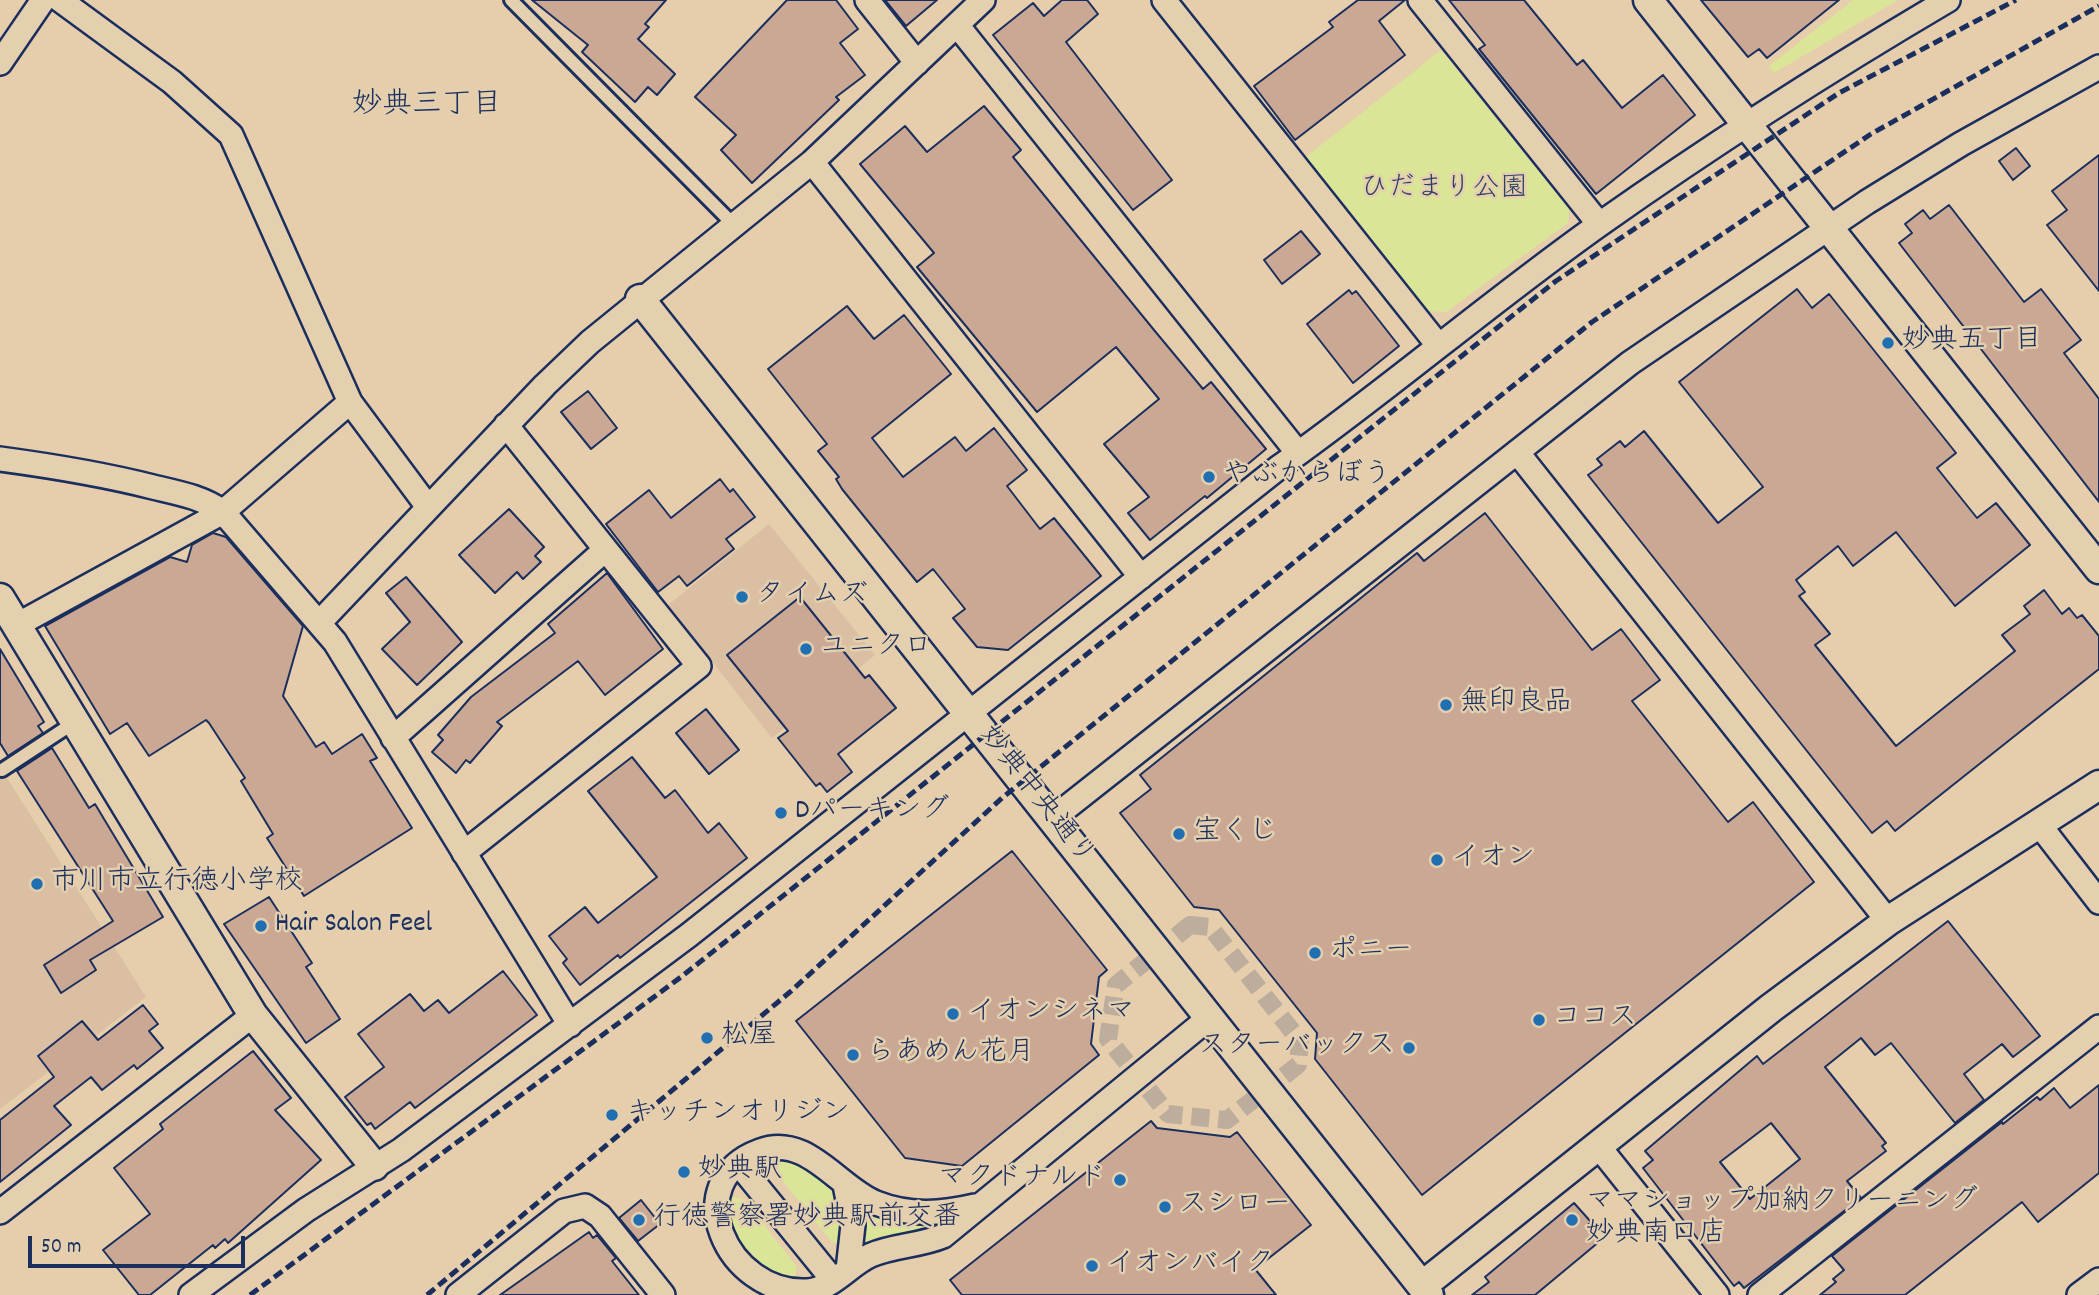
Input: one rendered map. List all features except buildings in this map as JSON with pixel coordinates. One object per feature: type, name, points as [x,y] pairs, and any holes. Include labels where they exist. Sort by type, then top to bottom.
[{"type":"street","points":[[0,63],[43,0]]},
{"type":"street","points":[[61,0],[172,82],[231,135],[350,402],[428,507]]},
{"type":"street","points":[[867,0],[917,63]]},
{"type":"street","points":[[319,622],[506,425],[590,342],[812,162],[983,0]]},
{"type":"street","points":[[1164,0],[1437,345]]},
{"type":"street","points":[[1420,0],[1599,224]]},
{"type":"street","points":[[1647,0],[2099,569]]},
{"type":"street","points":[[191,1295],[306,1210],[401,1150],[570,1025],[970,714],[1298,453],[1349,418],[1437,345],[1599,224],[1746,126],[1948,0]]},
{"type":"street","points":[[957,25],[1298,453]]},
{"type":"street","points":[[1052,819],[1630,363],[1829,228],[1961,144],[2099,67]]},
{"type":"street","points":[[812,162],[1141,577]]},
{"type":"street","name":"妙典中央通り","points":[[640,299],[970,714],[1421,1292]]},
{"type":"street","points":[[17,625],[223,512],[350,402]]},
{"type":"street","points":[[464,853],[699,666],[506,425]]},
{"type":"street","points":[[1517,452],[1888,921]]},
{"type":"street","points":[[0,459],[92,471],[193,497],[210,503],[223,512],[335,642],[570,1025]]},
{"type":"street","points":[[393,738],[605,550]]},
{"type":"street","points":[[0,598],[253,1015],[374,1166]]},
{"type":"street","points":[[1421,1292],[1771,1008],[1888,921],[2099,785]]},
{"type":"street","points":[[2038,823],[2099,902]]},
{"type":"street","points":[[0,1212],[253,1015]]},
{"type":"street","points":[[975,1206],[941,1214],[904,1211],[874,1203],[845,1185],[806,1153],[784,1149],[761,1150],[738,1163],[721,1184],[719,1231],[731,1256],[746,1272],[767,1285],[809,1292],[870,1255],[923,1244],[943,1236],[975,1206],[1209,1018]]},
{"type":"street","points":[[1760,1295],[2099,1027]]},
{"type":"street","points":[[1599,1147],[1717,1295]]},
{"type":"street","points":[[738,1163],[840,1275]]},
{"type":"street","points":[[840,1275],[853,1225],[845,1185]]},
{"type":"street","points":[[465,1293],[564,1211],[585,1206],[600,1216],[663,1295]]},
{"type":"street","points":[[2080,1295],[2099,1280]]},
{"type":"lane","points":[[511,0],[735,226]]},
{"type":"lane","points":[[2,770],[75,722]]},
{"type":"shaded area","points":[[769,524],[875,655],[772,738],[668,605]]},
{"type":"shaded area","name":"市川市立行徳小学校","points":[[0,767],[146,997],[0,1109]]},
{"type":"green space","points":[[1853,0],[1898,0],[1774,73],[1769,66]]},
{"type":"green space","name":"ひだまり公園","points":[[1441,50],[1569,209],[1568,223],[1446,312],[1429,311],[1306,157]]},
{"type":"green space","points":[[779,1161],[813,1170],[831,1186],[839,1210],[844,1243],[832,1242],[778,1175]]},
{"type":"green space","points":[[730,1197],[744,1199],[797,1267],[795,1279],[766,1270],[744,1253],[732,1228]]},
{"type":"green space","points":[[858,1206],[875,1215],[936,1225],[920,1233],[880,1236],[859,1247]]},
{"type":"tunnel","points":[[1190,925],[1210,927],[1300,1041],[1298,1065],[1227,1120],[1168,1114],[1108,1039],[1116,985],[1190,925]]},
{"type":"railway","points":[[250,1295],[681,977],[1556,281],[1839,93],[2016,0]]},
{"type":"railway","points":[[427,1295],[790,992],[1002,798],[1592,322],[1871,134],[2099,6]]},
{"type":"place","name":"妙典五丁目","points":[[1888,343]]},
{"type":"place","name":"やぶからぼう","points":[[1209,477]]},
{"type":"place","name":"タイムズ","points":[[742,597]]},
{"type":"place","name":"ユニクロ","points":[[806,649]]},
{"type":"place","name":"無印良品","points":[[1446,705]]},
{"type":"place","name":"Dパーキング","points":[[781,813]]},
{"type":"place","name":"宝くじ","points":[[1179,834]]},
{"type":"place","name":"イオン","points":[[1437,860]]},
{"type":"place","name":"市川市立行徳小学校","points":[[37,884]]},
{"type":"place","name":"Hair Salon Feel","points":[[261,926]]},
{"type":"place","name":"ポニー","points":[[1315,953]]},
{"type":"place","name":"イオンシネマ","points":[[953,1014]]},
{"type":"place","name":"ココス","points":[[1539,1020]]},
{"type":"place","name":"松屋","points":[[707,1038]]},
{"type":"place","name":"スターバックス","points":[[1409,1048]]},
{"type":"place","name":"らあめん花月","points":[[853,1055]]},
{"type":"place","name":"キッチンオリジン","points":[[612,1115]]},
{"type":"place","name":"妙典駅","points":[[684,1172]]},
{"type":"place","name":"マクドナルド","points":[[1120,1180]]},
{"type":"place","name":"スシロー","points":[[1165,1207]]},
{"type":"place","name":"行徳警察署妙典駅前交番","points":[[639,1220]]},
{"type":"place","name":"ママショップ加納クリーニング 妙典南口店","points":[[1572,1220]]},
{"type":"place","name":"イオンバイク","points":[[1092,1266]]},
{"type":"district","name":"妙典三丁目","points":[[427,108]]}]
